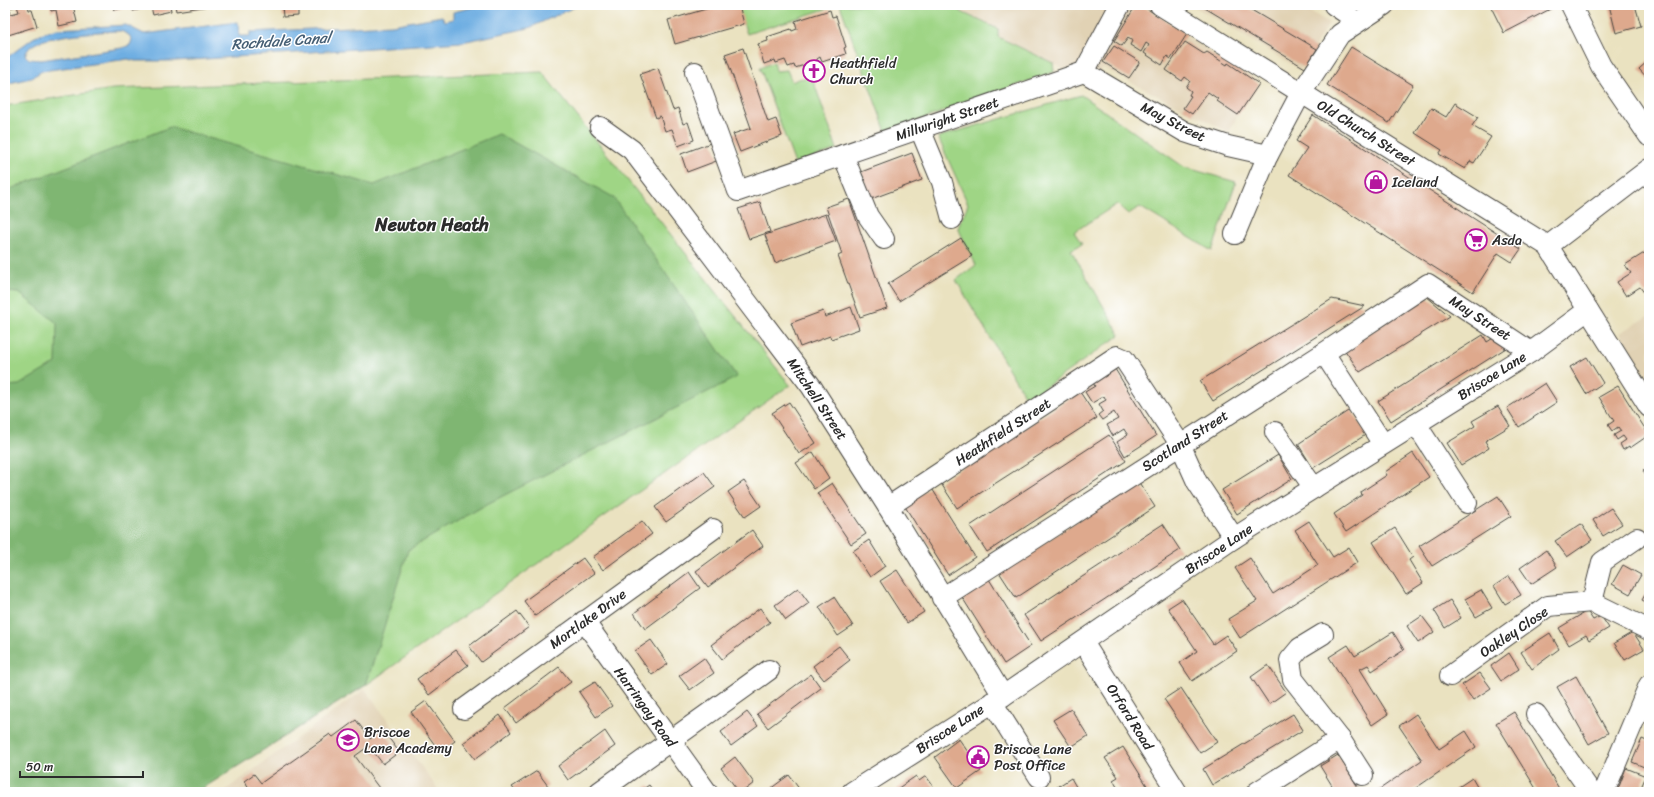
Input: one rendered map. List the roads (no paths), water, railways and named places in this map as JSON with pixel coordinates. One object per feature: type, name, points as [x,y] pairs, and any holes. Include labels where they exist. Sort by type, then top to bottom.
[{"type":"street","points":[[1084,72],[1120,5]]},
{"type":"street","name":"Old Church Street","points":[[1160,5],[1548,246],[1649,407]]},
{"type":"street","points":[[1334,5],[1346,12],[1356,23]]},
{"type":"street","points":[[1235,234],[1268,156],[1301,93],[1340,34],[1384,5]]},
{"type":"street","points":[[1571,5],[1601,66],[1649,136]]},
{"type":"street","name":"Millwright Street","points":[[695,72],[738,191],[1084,72]]},
{"type":"street","name":"May Street","points":[[1084,72],[1185,132],[1222,145],[1268,156]]},
{"type":"street","name":"Mitchell Street","points":[[600,127],[632,150],[811,386],[888,507],[942,598],[1039,777]]},
{"type":"street","points":[[920,129],[942,182],[952,219]]},
{"type":"street","points":[[844,155],[868,216],[884,239]]},
{"type":"street","points":[[1548,246],[1649,169]]},
{"type":"street","name":"May Street","points":[[1428,284],[1531,352]]},
{"type":"street","name":"Scotland Street","points":[[942,598],[1180,444],[1324,354],[1428,284]]},
{"type":"street","name":"Briscoe Lane","points":[[852,792],[969,718],[1234,538],[1531,352],[1588,310]]},
{"type":"street","points":[[1324,354],[1383,444]]},
{"type":"street","name":"Heathfield Street","points":[[888,507],[1117,356],[1124,359],[1180,444]]},
{"type":"street","points":[[1416,424],[1466,503]]},
{"type":"street","points":[[1275,432],[1314,488]]},
{"type":"street","points":[[1180,444],[1198,482],[1234,538]]},
{"type":"street","name":"Mortlake Drive","points":[[464,710],[584,621],[713,529]]},
{"type":"street","points":[[1637,538],[1602,562],[1592,602],[1649,630]]},
{"type":"street","name":"Oakley Close","points":[[1450,676],[1548,606],[1592,602]]},
{"type":"street","name":"Harringay Road","points":[[584,621],[707,792]]},
{"type":"street","points":[[1323,634],[1300,648],[1290,660],[1293,679],[1340,739],[1362,775]]},
{"type":"street","name":"Orford Road","points":[[1082,642],[1177,792]]},
{"type":"street","points":[[600,792],[769,670]]},
{"type":"street","points":[[1604,792],[1649,686]]},
{"type":"street","points":[[1536,714],[1591,792]]},
{"type":"street","points":[[1257,792],[1340,739]]},
{"type":"water","name":"Rochdale Canal","points":[[483,5],[579,5],[529,28],[462,42],[175,61],[135,61],[128,59],[42,71],[31,78],[5,84],[5,59],[33,38],[57,29],[126,25],[144,34],[238,22],[239,36],[250,36],[250,32],[392,25],[442,16],[445,21],[453,19],[453,12]],"holes":[[[121,31],[129,35],[132,40],[130,45],[122,48],[41,60],[29,59],[25,55],[29,48],[33,45],[62,36]]]},
{"type":"place","name":"Heathfield Church","points":[[814,71]]},
{"type":"place","name":"Iceland","points":[[1376,182]]},
{"type":"place","name":"Asda","points":[[1476,240]]},
{"type":"place","name":"Briscoe Lane Academy","points":[[348,740]]},
{"type":"place","name":"Briscoe Lane Post Office","points":[[978,757]]},
{"type":"district","name":"Newton Heath","points":[[432,225]]}]
